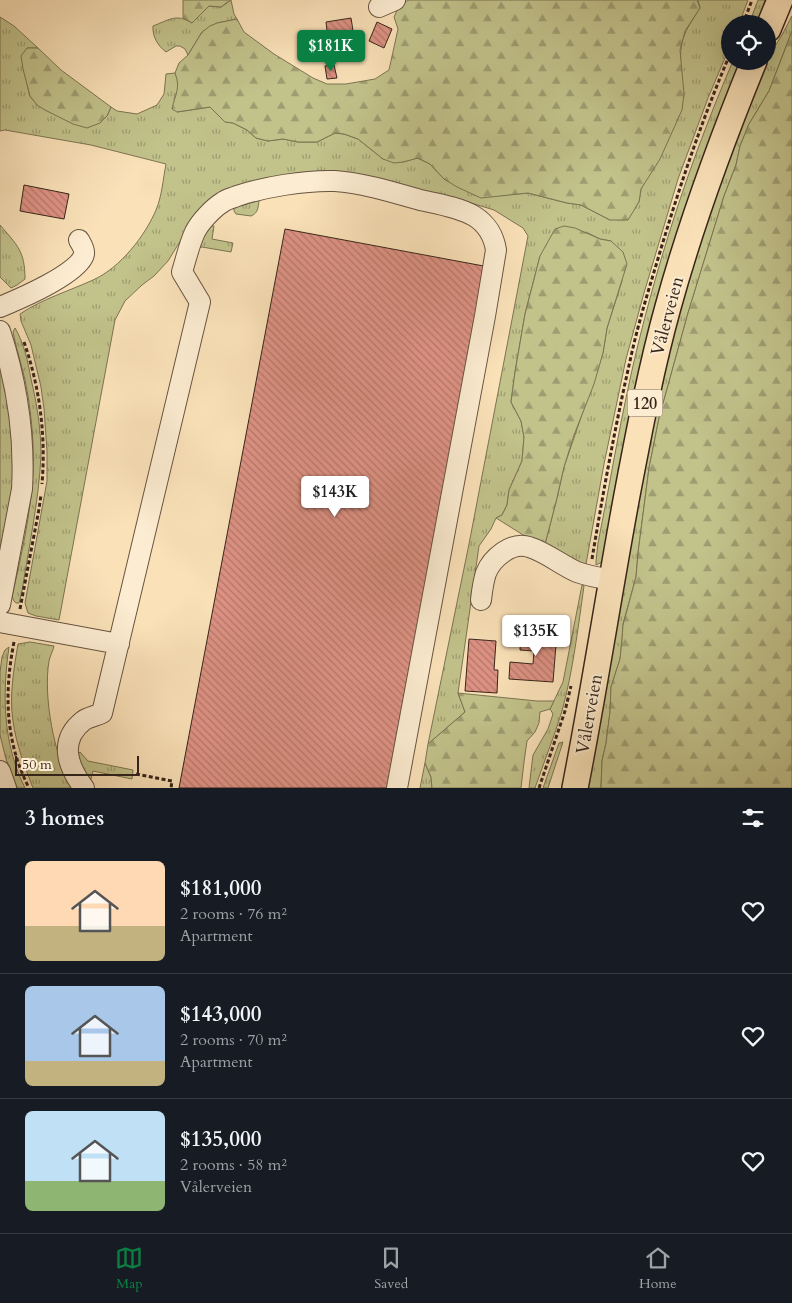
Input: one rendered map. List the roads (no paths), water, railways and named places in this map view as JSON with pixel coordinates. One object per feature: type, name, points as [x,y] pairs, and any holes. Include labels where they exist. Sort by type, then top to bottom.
[{"type":"main road","points":[[774,15],[780,0]]},
{"type":"main road","name":"Vålerveien","points":[[575,788],[639,430],[668,308],[691,230],[721,144],[750,70]]},
{"type":"street","points":[[84,788],[68,759],[68,749],[71,734],[84,720],[102,713],[119,644],[200,302],[182,272],[195,232],[209,213],[224,201],[254,191],[309,182],[334,181],[400,194],[452,208],[475,217],[490,232],[495,241],[496,250],[397,788]]},
{"type":"street","points":[[0,307],[37,290],[75,268],[84,254],[84,249],[79,240]]},
{"type":"street","points":[[0,331],[16,388],[21,429],[23,472],[22,489],[0,605]]},
{"type":"street","points":[[481,600],[486,573],[492,563],[511,548],[522,545],[541,552],[578,572],[612,580]]},
{"type":"street","points":[[0,622],[119,644]]},
{"type":"street","points":[[0,771],[6,788]]}]
